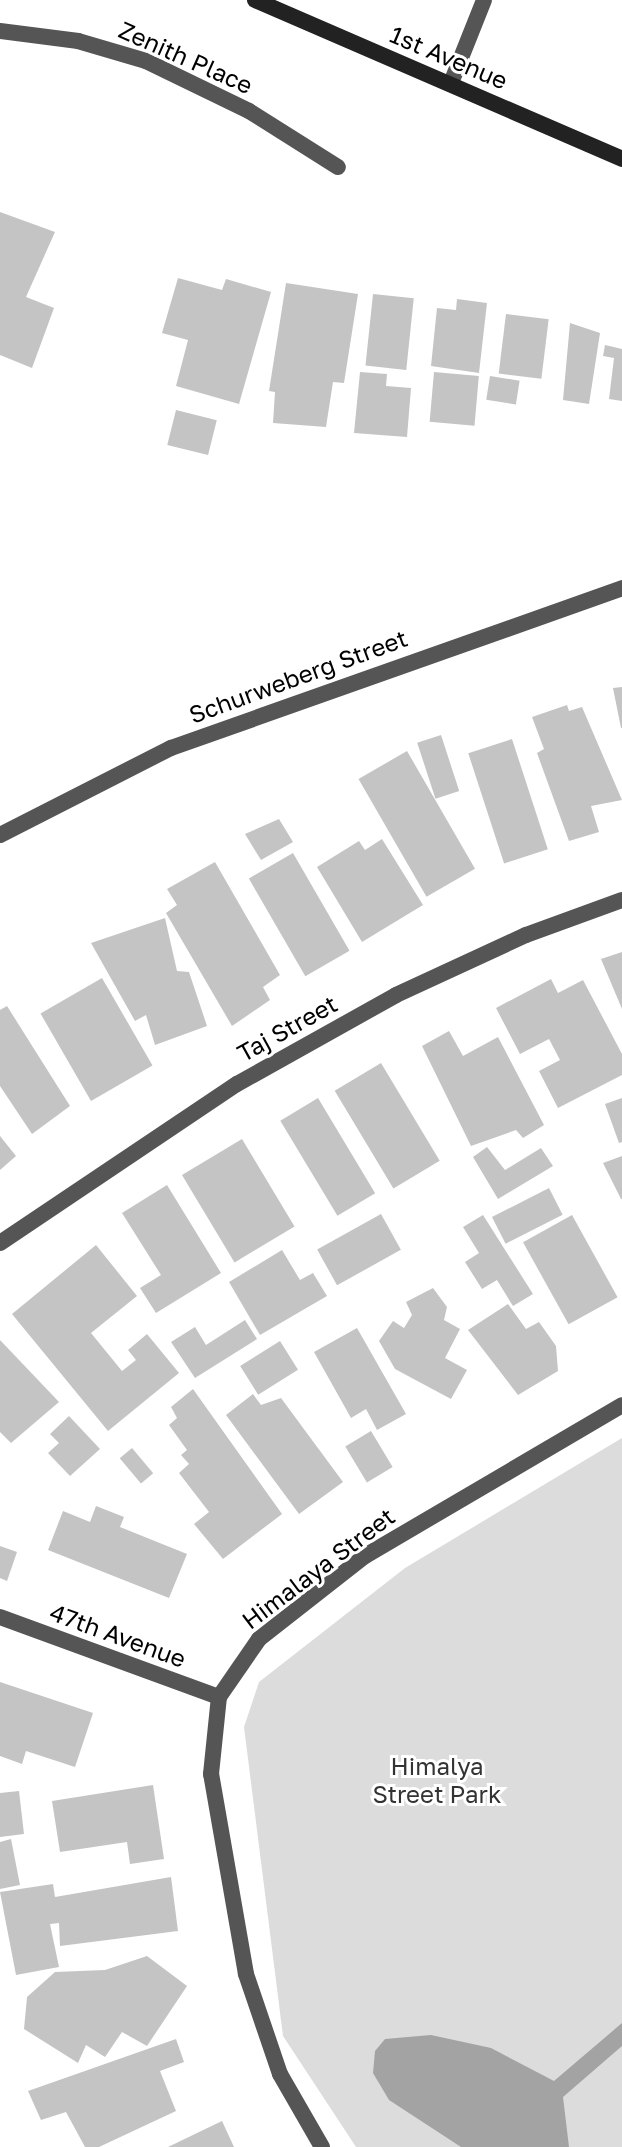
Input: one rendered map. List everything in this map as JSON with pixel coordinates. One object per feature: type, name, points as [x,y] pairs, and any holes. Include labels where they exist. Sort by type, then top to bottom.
[{"type":"street","name":"1st Avenue","points":[[255,0],[622,159]]},
{"type":"street","points":[[451,83],[484,0]]},
{"type":"street","name":"Zenith Place","points":[[0,31],[78,41],[146,61],[249,111],[338,167]]},
{"type":"street","name":"Schurweberg Street","points":[[0,835],[171,748],[622,588]]},
{"type":"street","name":"Taj Street","points":[[0,1243],[237,1084],[370,1010],[526,935],[622,900]]},
{"type":"street","name":"Himalaya Street","points":[[322,2147],[280,2074],[246,1974],[211,1774],[219,1697],[259,1639],[365,1556],[622,1405]]},
{"type":"street","name":"47th Avenue","points":[[0,1617],[219,1697]]},
{"type":"green space","name":"Himalya Street Park","points":[[622,1438],[622,2147],[356,2147],[283,2036],[244,1727],[259,1682],[405,1568]]},
{"type":"shaded area","points":[[622,2023],[622,2046],[563,2097],[569,2147],[461,2147],[389,2100],[373,2073],[375,2051],[385,2039],[431,2035],[491,2048],[554,2081]]},
{"type":"building","points":[[0,212],[55,232],[26,297],[54,308],[32,368],[0,355]]},
{"type":"building","points":[[178,278],[222,290],[226,279],[271,292],[239,404],[176,386],[188,340],[162,333]]},
{"type":"building","points":[[286,283],[358,294],[344,383],[333,382],[326,427],[273,423],[275,392],[269,391]]},
{"type":"building","points":[[373,294],[414,298],[406,370],[365,366]]},
{"type":"building","points":[[457,299],[487,303],[479,373],[431,366],[437,308],[456,310]]},
{"type":"building","points":[[506,314],[549,319],[541,379],[499,374]]},
{"type":"building","points":[[570,323],[600,333],[589,404],[563,400]]},
{"type":"building","points":[[605,345],[622,349],[622,401],[609,399],[614,358],[603,356]]},
{"type":"building","points":[[360,372],[387,374],[386,386],[411,388],[407,437],[354,433]]},
{"type":"building","points":[[434,372],[479,376],[474,426],[430,422]]},
{"type":"building","points":[[490,376],[520,381],[516,404],[486,400]]},
{"type":"building","points":[[176,410],[217,420],[208,455],[167,445]]},
{"type":"building","points":[[622,687],[622,728],[621,728],[613,688]]},
{"type":"building","points":[[567,705],[569,711],[582,707],[622,800],[591,806],[599,832],[569,841],[537,753],[544,749],[532,717]]},
{"type":"building","points":[[441,735],[459,791],[435,799],[417,743]]},
{"type":"building","points":[[512,739],[548,849],[504,864],[468,753]]},
{"type":"building","points":[[407,751],[475,869],[427,897],[359,779]]},
{"type":"building","points":[[279,819],[293,842],[261,860],[245,834]]},
{"type":"building","points":[[382,839],[423,905],[362,942],[317,867],[359,841],[365,850]]},
{"type":"building","points":[[293,853],[350,951],[305,976],[249,878]]},
{"type":"building","points":[[215,862],[280,975],[263,987],[270,1000],[232,1026],[166,913],[177,905],[167,889]]},
{"type":"building","points":[[165,918],[177,971],[189,972],[207,1026],[155,1045],[146,1015],[135,1021],[91,943]]},
{"type":"building","points":[[622,952],[622,1009],[601,959]]},
{"type":"building","points":[[102,978],[152,1065],[91,1101],[41,1014]]},
{"type":"building","points":[[551,979],[558,993],[583,980],[622,1054],[622,1075],[558,1108],[539,1071],[560,1060],[549,1039],[520,1054],[496,1008]]},
{"type":"building","points":[[7,1006],[70,1106],[32,1134],[0,1086],[0,1010]]},
{"type":"building","points":[[449,1031],[463,1056],[498,1037],[544,1125],[523,1138],[516,1130],[471,1146],[422,1046]]},
{"type":"building","points":[[381,1063],[440,1161],[393,1189],[335,1091]]},
{"type":"building","points":[[318,1098],[375,1193],[337,1216],[280,1121]]},
{"type":"building","points":[[622,1098],[622,1142],[619,1143],[605,1104]]},
{"type":"building","points":[[0,1136],[16,1156],[0,1170]]},
{"type":"building","points":[[242,1139],[295,1226],[235,1262],[182,1175]]},
{"type":"building","points":[[487,1147],[505,1170],[541,1148],[553,1166],[498,1199],[473,1157]]},
{"type":"building","points":[[622,1156],[622,1199],[621,1199],[603,1163]]},
{"type":"building","points":[[167,1185],[221,1273],[156,1313],[140,1288],[161,1275],[122,1213]]},
{"type":"building","points":[[549,1188],[563,1215],[506,1244],[492,1217]]},
{"type":"building","points":[[381,1214],[401,1250],[337,1285],[317,1249]]},
{"type":"building","points":[[483,1215],[533,1294],[513,1306],[497,1280],[482,1289],[465,1262],[479,1253],[463,1227]]},
{"type":"building","points":[[572,1215],[618,1297],[569,1324],[523,1242]]},
{"type":"building","points":[[96,1245],[137,1296],[91,1333],[122,1371],[136,1360],[128,1350],[147,1334],[179,1373],[108,1431],[12,1314]]},
{"type":"building","points":[[282,1250],[300,1280],[313,1273],[327,1296],[260,1335],[229,1282]]},
{"type":"building","points":[[433,1288],[447,1307],[444,1320],[460,1329],[445,1358],[467,1370],[451,1399],[395,1369],[379,1341],[393,1321],[404,1328],[412,1315],[406,1302]]},
{"type":"building","points":[[508,1304],[526,1329],[539,1322],[556,1346],[558,1371],[518,1395],[468,1330]]},
{"type":"building","points":[[245,1320],[257,1339],[195,1378],[171,1342],[195,1327],[206,1345]]},
{"type":"building","points":[[357,1328],[406,1414],[377,1430],[366,1409],[351,1418],[314,1352]]},
{"type":"building","points":[[0,1340],[59,1402],[11,1443],[0,1432]]},
{"type":"building","points":[[280,1341],[298,1370],[258,1395],[240,1366]]},
{"type":"building","points":[[193,1389],[282,1514],[223,1559],[194,1524],[209,1512],[179,1473],[189,1464],[181,1455],[187,1450],[169,1425],[177,1418],[171,1407]]},
{"type":"building","points":[[253,1394],[261,1405],[281,1398],[343,1482],[299,1514],[226,1415]]},
{"type":"building","points":[[69,1416],[100,1449],[70,1476],[48,1453],[59,1443],[50,1434]]},
{"type":"building","points":[[371,1431],[393,1467],[367,1482],[345,1446]]},
{"type":"building","points":[[132,1448],[153,1473],[141,1484],[120,1458]]},
{"type":"building","points":[[96,1506],[124,1517],[120,1527],[187,1554],[169,1598],[48,1550],[63,1511],[90,1522]]},
{"type":"building","points":[[0,1546],[17,1552],[7,1581],[0,1578]]},
{"type":"building","points":[[0,1682],[93,1713],[75,1767],[26,1751],[22,1764],[0,1756]]},
{"type":"building","points":[[153,1785],[164,1859],[130,1864],[127,1842],[60,1852],[52,1801]]},
{"type":"building","points":[[19,1791],[24,1834],[0,1837],[0,1793]]},
{"type":"building","points":[[11,1839],[20,1885],[0,1889],[0,1842]]},
{"type":"building","points":[[171,1877],[178,1931],[60,1946],[59,1923],[50,1924],[59,1967],[16,1975],[0,1892],[53,1884],[55,1897]]},
{"type":"building","points":[[147,1956],[187,1986],[147,2046],[122,2032],[105,2057],[86,2045],[78,2063],[24,2029],[27,1997],[55,1972],[105,1970]]},
{"type":"building","points":[[176,2039],[184,2062],[160,2071],[176,2111],[99,2147],[85,2147],[66,2112],[41,2120],[28,2091]]},
{"type":"building","points":[[222,2121],[234,2147],[168,2147]]}]
